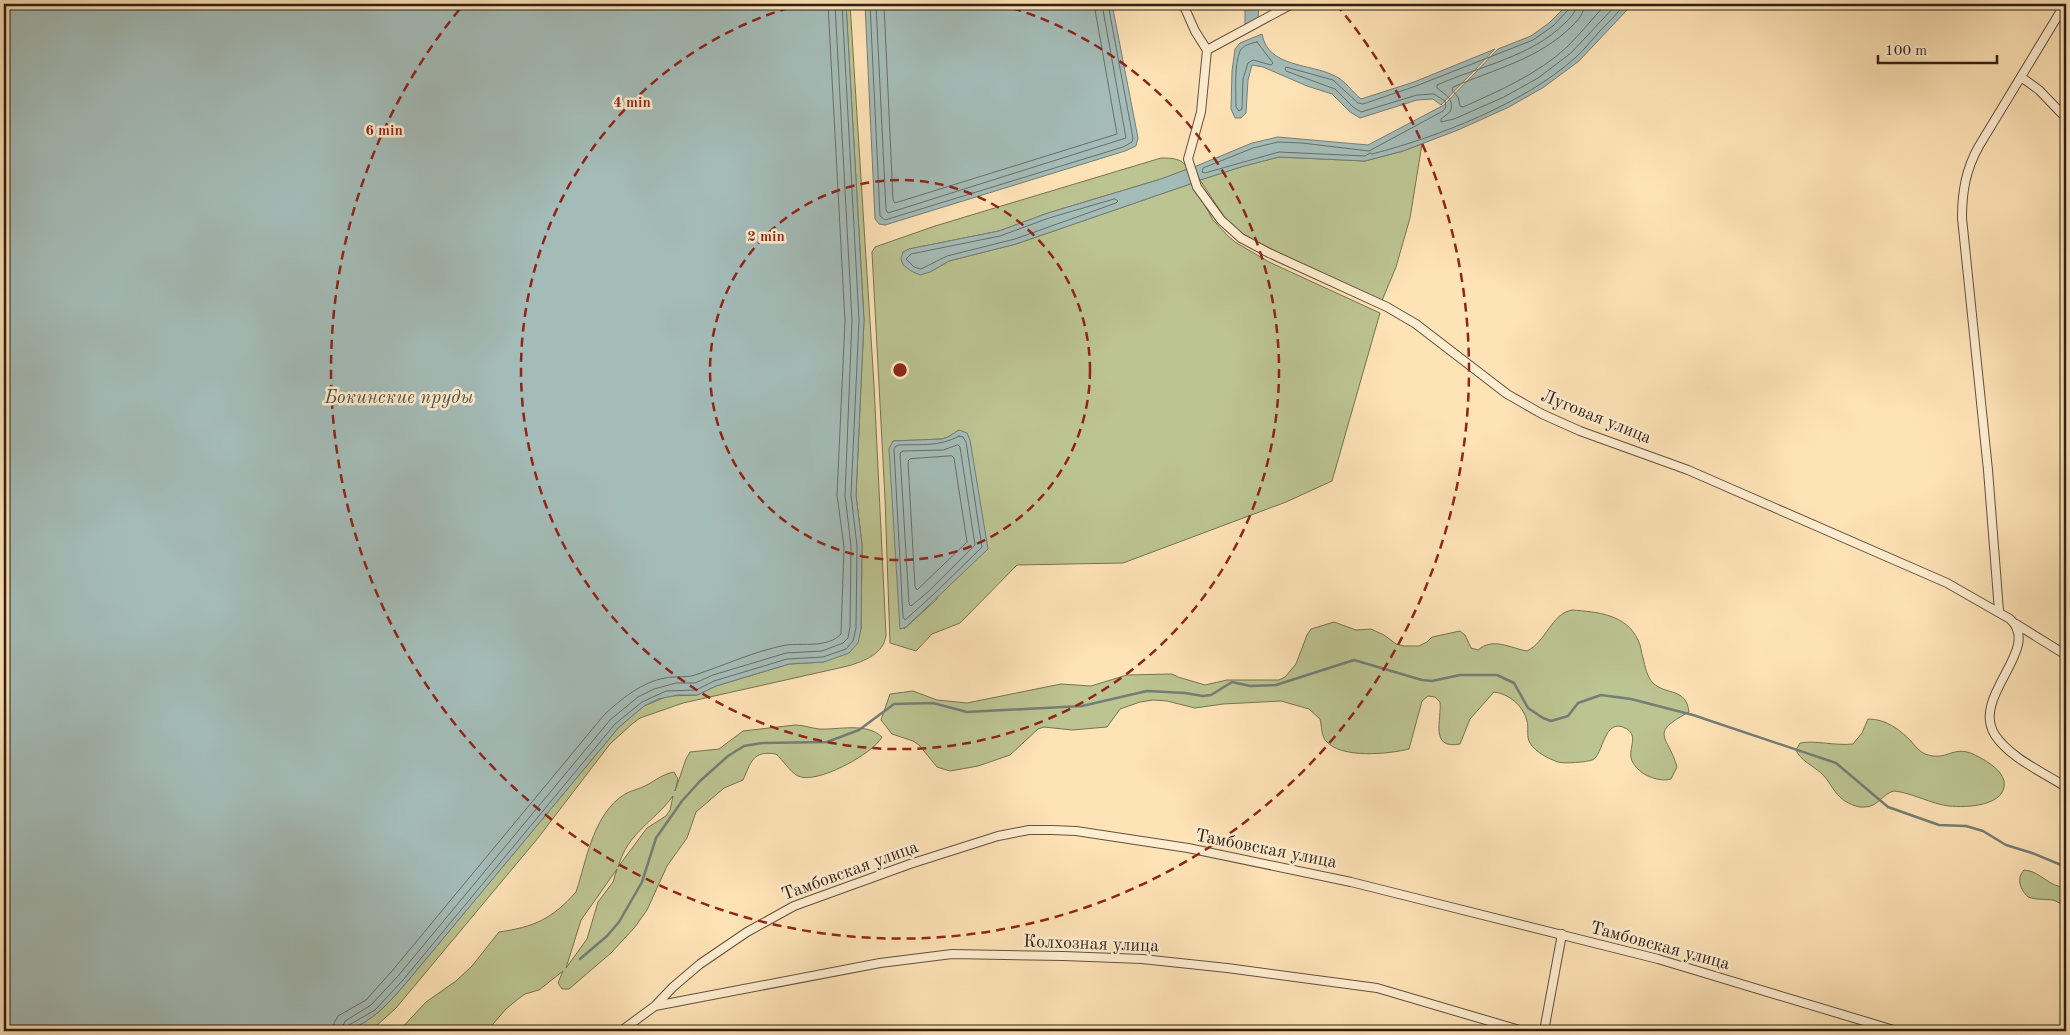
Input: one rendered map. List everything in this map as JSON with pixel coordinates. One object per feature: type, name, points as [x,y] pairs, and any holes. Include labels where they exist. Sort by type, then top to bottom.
[{"type":"street","points":[[1183,4],[1195,31],[1207,50],[1292,4]]},
{"type":"street","points":[[1999,611],[1988,470],[1962,205],[1964,178],[1968,166],[2065,4]]},
{"type":"street","name":"Луговая улица","points":[[1207,50],[1201,112],[1188,159],[1197,187],[1221,220],[1242,238],[1269,253],[1387,307],[1416,324],[1507,394],[1542,414],[1580,431],[1688,470],[1947,583],[1999,611],[2016,624],[2066,655]]},
{"type":"street","points":[[2021,77],[2039,90],[2066,118]]},
{"type":"street","points":[[2016,624],[2019,631],[2019,642],[1993,700],[1989,721],[1995,734],[2007,748],[2066,786]]},
{"type":"street","name":"Тамбовская улица","points":[[621,1031],[655,1006],[700,964],[746,932],[794,906],[910,864],[998,836],[1029,830],[1076,831],[1225,856],[1351,882],[1658,958],[1897,1031]]},
{"type":"street","points":[[1544,1031],[1562,934]]},
{"type":"street","name":"Колхозная улица","points":[[655,1006],[915,958],[952,954],[1063,956],[1142,959],[1377,988],[1523,1031]]},
{"type":"green space","points":[[846,4],[850,4],[874,385],[886,635],[884,642],[872,656],[848,666],[683,703],[640,718],[610,744],[538,838],[396,1008],[375,1027],[367,1031],[347,1031],[373,1017],[393,998],[619,727],[644,706],[668,696],[697,695],[716,686],[789,664],[824,662],[861,629],[862,545],[856,495],[864,320]]},
{"type":"green space","points":[[1422,144],[1410,218],[1396,267],[1381,303],[1245,236],[1229,224],[1200,180],[1279,157],[1365,161]]},
{"type":"green space","points":[[1161,158],[1180,161],[1188,169],[1048,213],[999,231],[909,249],[930,272],[949,261],[1016,244],[1193,183],[1213,220],[1235,242],[1269,262],[1380,313],[1332,481],[1286,502],[1123,563],[1017,565],[960,623],[932,634],[916,651],[890,643],[885,498],[872,252],[875,247],[935,226]],"holes":[[[959,430],[937,599],[904,629],[893,441],[942,439]]]},
{"type":"green space","points":[[1572,610],[1610,616],[1626,625],[1633,631],[1639,642],[1646,671],[1651,681],[1658,687],[1680,695],[1687,704],[1689,712],[1676,719],[1665,731],[1664,736],[1677,767],[1671,779],[1659,780],[1647,776],[1637,768],[1631,758],[1632,735],[1627,729],[1619,726],[1613,727],[1609,732],[1596,757],[1592,760],[1565,763],[1551,759],[1539,752],[1530,743],[1527,721],[1519,705],[1505,695],[1494,692],[1470,719],[1460,744],[1450,745],[1441,738],[1439,732],[1440,702],[1435,697],[1428,696],[1422,701],[1409,749],[1366,754],[1342,751],[1333,747],[1324,739],[1320,719],[1309,709],[1281,701],[1223,704],[1195,708],[1167,701],[1153,700],[1140,702],[1120,709],[1107,727],[1072,730],[1044,727],[1038,729],[1010,755],[978,766],[950,771],[937,767],[919,745],[913,741],[892,734],[881,720],[890,694],[913,691],[937,700],[967,703],[1061,684],[1091,686],[1127,675],[1172,674],[1205,685],[1227,680],[1279,680],[1285,677],[1296,664],[1311,629],[1334,622],[1356,630],[1371,629],[1384,635],[1396,644],[1404,646],[1419,646],[1432,637],[1460,631],[1465,635],[1471,648],[1478,650],[1490,644],[1502,644],[1527,651],[1534,647],[1559,617]]},
{"type":"green space","points":[[1868,719],[1881,721],[1902,732],[1925,754],[1939,756],[1960,751],[1977,756],[1991,764],[1999,772],[2004,781],[2003,789],[1999,796],[1993,800],[1975,806],[1956,807],[1942,805],[1894,791],[1870,806],[1859,807],[1848,803],[1838,795],[1818,770],[1803,760],[1796,750],[1800,743],[1806,742],[1853,744],[1862,733]]},
{"type":"green space","points":[[801,725],[819,729],[860,728],[876,732],[882,737],[868,752],[856,759],[830,772],[806,778],[792,772],[776,754],[768,753],[757,756],[751,763],[743,780],[724,788],[696,812],[687,838],[667,866],[647,910],[635,927],[611,953],[569,989],[562,989],[558,983],[563,971],[539,990],[525,994],[518,999],[506,1009],[487,1031],[399,1031],[426,1002],[456,981],[472,966],[499,932],[542,920],[559,909],[576,892],[598,825],[614,803],[625,794],[674,772],[678,779],[675,791],[690,752],[719,749],[743,731]],"holes":[[[673,796],[670,810],[666,816],[647,828],[618,867],[628,845]],[[617,869],[613,882],[598,902],[587,939],[566,968],[581,920]]]},
{"type":"green space","points":[[2024,870],[2035,873],[2055,885],[2066,887],[2066,913],[2063,907],[2055,901],[2028,897],[2020,884],[2020,877]]},
{"type":"water","name":"Бокинские пруды","points":[[4,4],[846,4],[864,320],[856,495],[862,545],[861,629],[858,643],[849,653],[824,662],[789,664],[716,686],[697,695],[678,695],[658,699],[644,706],[619,727],[393,998],[373,1017],[347,1031],[4,1031]]},
{"type":"water","points":[[865,4],[1112,4],[1138,138],[1136,146],[885,225],[879,224],[875,219]]},
{"type":"water","points":[[1245,4],[1259,4],[1258,21],[1245,26]]},
{"type":"water","points":[[1568,4],[1630,4],[1627,10],[1579,61],[1544,87],[1509,107],[1458,130],[1403,151],[1365,161],[1279,157],[1200,180],[1194,167],[1252,143],[1278,137],[1368,145],[1444,105],[1498,49],[1531,36],[1549,23]]},
{"type":"water","points":[[1262,34],[1266,45],[1272,53],[1281,59],[1335,76],[1361,99],[1414,82],[1495,49],[1441,105],[1433,99],[1417,100],[1360,118],[1350,112],[1332,94],[1307,86],[1263,67],[1252,65],[1248,80],[1246,113],[1241,118],[1235,118],[1231,109],[1232,71],[1235,49],[1240,43]]},
{"type":"water","points":[[1188,169],[1193,183],[1016,244],[949,261],[930,272],[920,275],[911,271],[903,265],[901,259],[903,252],[909,249],[999,231],[1048,213]]},
{"type":"water","points":[[959,430],[967,433],[970,440],[988,549],[906,627],[900,629],[889,449],[893,441],[942,439]]},
{"type":"waterway","points":[[580,959],[607,936],[619,922],[642,882],[656,838],[682,801],[700,781],[728,756],[744,746],[762,743],[827,742],[859,730],[894,704],[933,703],[967,712],[1082,706],[1147,691],[1203,696],[1211,695],[1232,682],[1250,686],[1276,685],[1354,660],[1422,680],[1432,681],[1460,675],[1497,675],[1514,683],[1528,708],[1551,721],[1568,716],[1578,703],[1601,695],[1631,699],[1693,715],[1836,763],[1888,807],[1939,825],[1966,826],[1983,831],[2006,845],[2066,867]]}]
